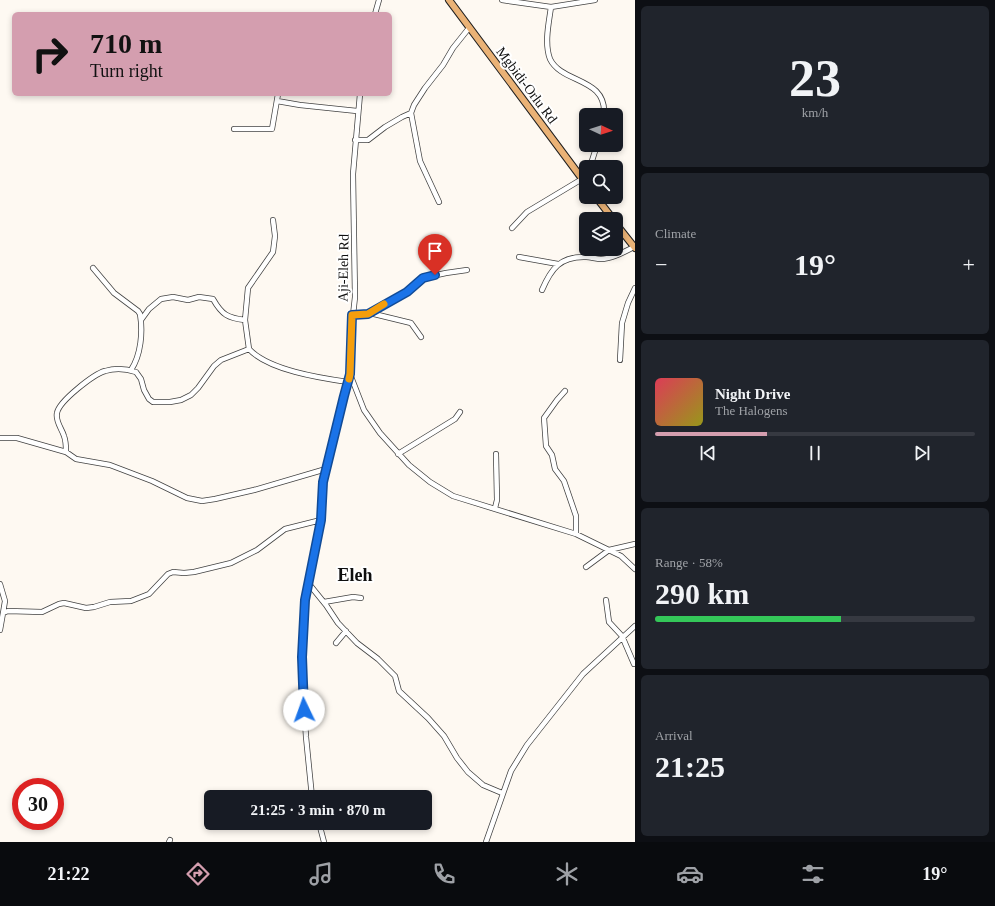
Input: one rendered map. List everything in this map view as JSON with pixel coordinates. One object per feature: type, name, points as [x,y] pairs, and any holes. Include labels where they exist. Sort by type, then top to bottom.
[{"type":"main road","name":"Mgbidi-Orlu Rd","points":[[449,0],[579,171]]},
{"type":"main road","points":[[623,233],[634,248]]},
{"type":"street","points":[[376,12],[379,0]]},
{"type":"street","points":[[502,0],[551,6],[595,0]]},
{"type":"street","points":[[551,6],[548,40],[550,57],[553,64],[559,70],[597,91],[605,108]]},
{"type":"street","points":[[439,202],[420,161],[411,113],[414,105],[425,88],[469,28]]},
{"type":"street","points":[[234,129],[272,129],[278,96]]},
{"type":"street","name":"Aji-Eleh Rd","points":[[311,790],[306,737],[302,657],[305,600],[321,520],[323,482],[350,374],[352,315],[355,297],[353,174],[357,111],[360,96]]},
{"type":"street","points":[[277,101],[357,111]]},
{"type":"street","points":[[355,140],[368,140],[385,127],[411,113]]},
{"type":"street","points":[[512,228],[527,212],[579,182]]},
{"type":"street","points":[[273,220],[275,236],[273,252],[248,288],[245,320],[249,349],[254,354],[275,366],[304,374],[348,382]]},
{"type":"street","points":[[542,290],[547,279],[558,264],[572,258],[586,257],[603,259],[621,254],[634,248]]},
{"type":"street","points":[[519,257],[558,264]]},
{"type":"street","points":[[93,268],[114,293],[140,314],[139,350],[134,366],[131,370]]},
{"type":"street","points":[[370,313],[407,292],[423,278],[468,270]]},
{"type":"street","points":[[620,360],[622,323],[628,302],[635,288]]},
{"type":"street","points":[[141,320],[149,309],[161,299],[173,297],[188,300],[199,298],[213,300],[220,311],[233,319],[245,320]]},
{"type":"street","points":[[352,315],[370,313],[411,323],[421,337]]},
{"type":"street","points":[[66,452],[64,436],[56,418],[58,409],[95,375],[106,370],[131,370],[136,372],[141,379],[144,390],[149,399],[153,402],[170,402],[181,400],[191,395],[214,366],[221,360],[249,349]]},
{"type":"street","points":[[350,374],[364,410],[380,433],[409,465],[430,482],[453,496],[576,534],[621,556],[635,569]]},
{"type":"street","points":[[565,391],[544,418],[546,446],[552,456],[555,469],[564,481],[576,516],[576,534]]},
{"type":"street","points":[[398,454],[455,420],[460,412]]},
{"type":"street","points":[[0,438],[17,438],[66,452],[76,459],[110,465],[152,481],[187,498],[202,500],[215,499],[254,490],[326,469]]},
{"type":"street","points":[[495,508],[497,500],[496,454]]},
{"type":"street","points":[[3,613],[8,611],[42,612],[64,603],[86,608],[94,608],[110,602],[131,601],[149,594],[168,574],[173,572],[194,572],[231,563],[257,550],[285,529],[321,520]]},
{"type":"street","points":[[586,567],[609,550],[635,544]]},
{"type":"street","points":[[0,584],[5,601],[0,630]]},
{"type":"street","points":[[309,584],[324,602],[338,623],[357,643],[378,659],[395,676],[399,691],[411,704],[428,718],[444,736],[457,758],[468,772],[483,785],[502,793]]},
{"type":"street","points":[[324,602],[353,597],[361,598]]},
{"type":"street","points":[[606,600],[609,622],[622,636],[634,664]]},
{"type":"street","points":[[486,842],[510,771],[527,745],[583,674],[622,636],[635,626]]},
{"type":"street","points":[[336,643],[346,631]]},
{"type":"street","points":[[321,830],[324,842]]},
{"type":"slow traffic","points":[[349,379],[352,315],[368,314],[384,304]]},
{"type":"district","name":"Eleh","points":[[355,575]]},
{"type":"route","points":[[304,710],[302,657],[305,600],[321,520],[323,482],[350,374],[352,315],[368,314],[407,292],[423,278],[435,275]]}]
